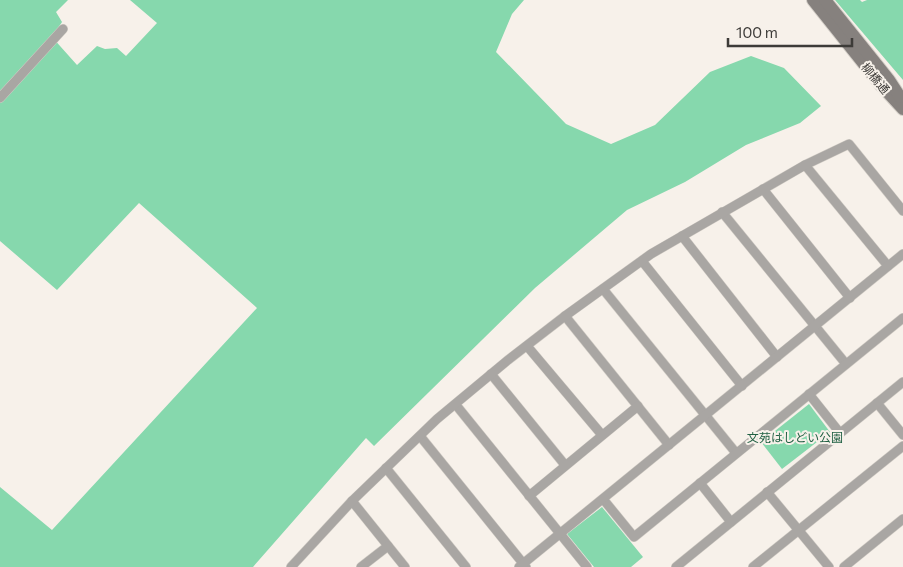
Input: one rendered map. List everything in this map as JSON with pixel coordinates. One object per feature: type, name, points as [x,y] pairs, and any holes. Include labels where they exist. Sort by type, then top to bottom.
[{"type":"street","name":"柳橋通","points":[[813,0],[880,84],[903,109]]},
{"type":"street","name":"柳橋通","points":[[825,0],[903,101]]},
{"type":"street","points":[[0,98],[63,29]]},
{"type":"street","points":[[291,567],[386,468],[491,374],[565,316],[642,261],[722,212],[805,165],[849,144],[903,211]]},
{"type":"street","points":[[805,165],[888,266]]},
{"type":"street","points":[[763,189],[850,298]]},
{"type":"street","points":[[722,212],[846,364]]},
{"type":"street","points":[[682,236],[777,357]]},
{"type":"street","points":[[420,436],[522,566],[903,254]]},
{"type":"street","points":[[642,261],[742,386]]},
{"type":"street","points":[[603,289],[736,453]]},
{"type":"street","points":[[565,316],[670,445]]},
{"type":"street","points":[[603,499],[634,537],[903,318]]},
{"type":"street","points":[[527,346],[602,435]]},
{"type":"street","points":[[491,374],[565,465]]},
{"type":"street","points":[[676,567],[903,382]]},
{"type":"street","points":[[809,394],[840,433]]},
{"type":"street","points":[[877,403],[903,434]]},
{"type":"street","points":[[456,405],[587,567]]},
{"type":"street","points":[[528,496],[638,406]]},
{"type":"street","points":[[753,567],[903,446]]},
{"type":"street","points":[[386,468],[466,567]]},
{"type":"street","points":[[700,482],[731,522]]},
{"type":"street","points":[[768,492],[829,567]]},
{"type":"street","points":[[352,502],[405,567]]},
{"type":"street","points":[[844,567],[903,519]]},
{"type":"street","points":[[361,567],[388,546]]},
{"type":"green space","points":[[0,0],[68,0],[56,12],[62,22],[52,37],[77,65],[97,46],[105,49],[117,48],[126,56],[157,23],[130,0],[524,0],[512,14],[496,52],[566,124],[611,144],[655,125],[710,72],[751,56],[784,68],[821,106],[800,123],[746,145],[685,182],[627,210],[535,288],[374,446],[366,438],[253,567],[0,567],[0,487],[52,530],[257,308],[139,203],[57,290],[0,241]]},
{"type":"green space","points":[[835,0],[860,0],[862,2],[867,0],[903,0],[903,80]]},
{"type":"green space","name":"文苑はしどい公園","points":[[809,404],[830,432],[782,469],[761,442]]},
{"type":"green space","points":[[602,507],[643,557],[631,567],[594,567],[567,534]]}]
